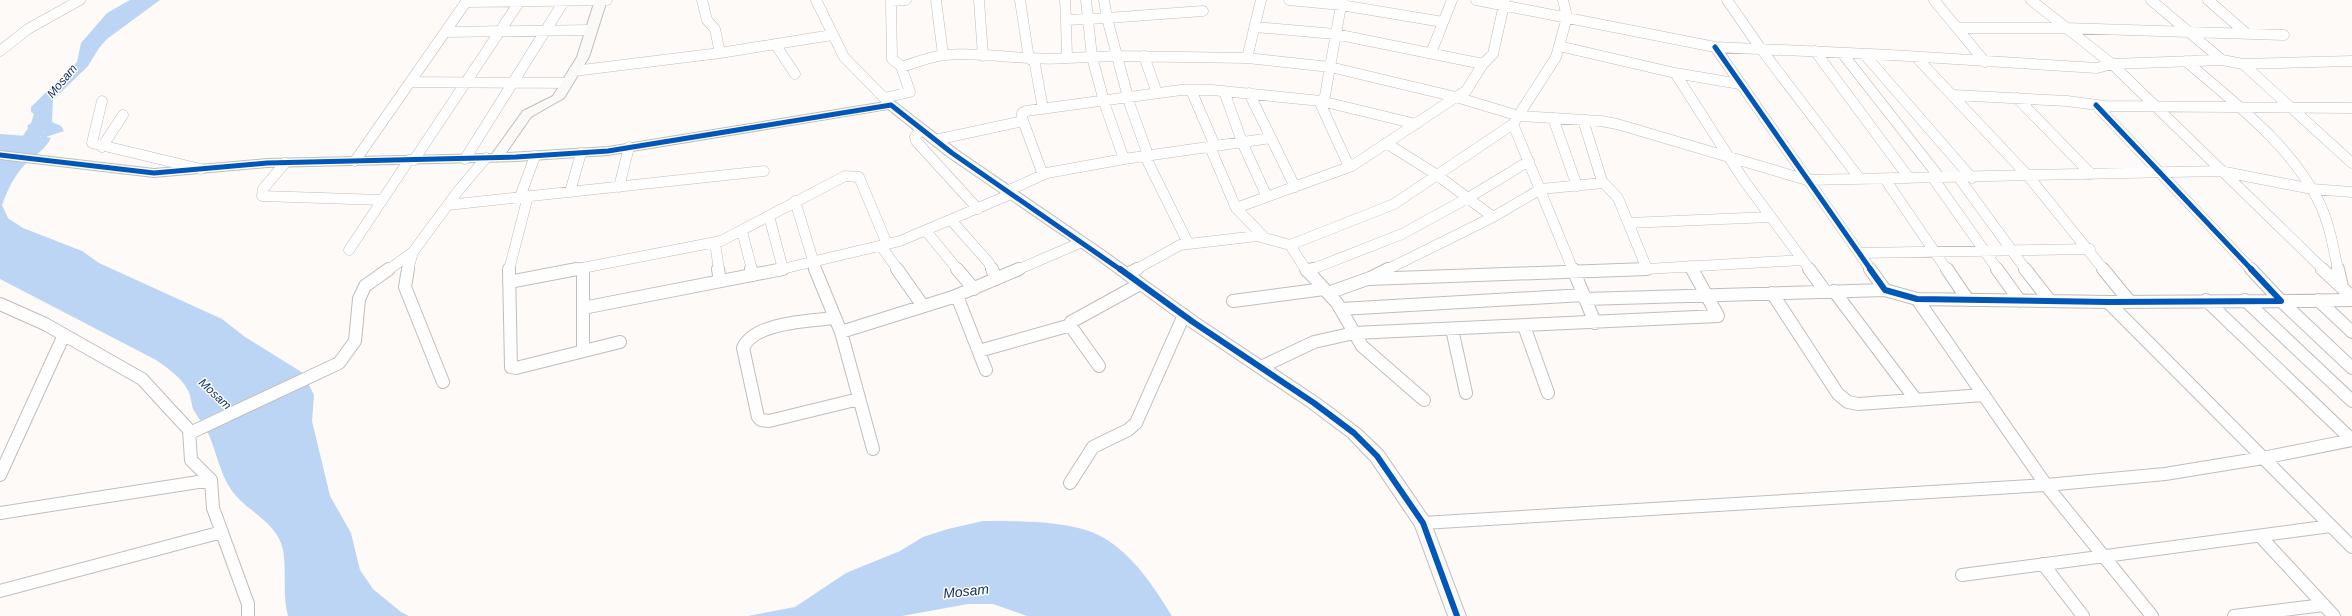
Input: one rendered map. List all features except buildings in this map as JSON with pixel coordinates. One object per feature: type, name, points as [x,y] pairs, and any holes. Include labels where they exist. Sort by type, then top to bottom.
[{"type":"street","points":[[0,51],[15,38],[40,21],[80,0]]},
{"type":"street","points":[[195,430],[333,368],[339,363],[355,341],[359,298],[365,286],[413,252],[448,205],[491,158],[527,114],[558,98],[583,57],[601,0]]},
{"type":"street","points":[[355,161],[467,1],[606,0]]},
{"type":"street","points":[[702,0],[707,20],[715,29],[720,53]]},
{"type":"street","points":[[816,0],[832,35],[844,56],[888,101],[921,129],[1354,433],[1377,456],[1423,523],[1457,616]]},
{"type":"street","points":[[0,155],[180,171],[286,163],[535,156],[581,153],[629,147],[888,101],[910,92],[901,67],[892,59],[891,1],[906,0]]},
{"type":"street","points":[[936,0],[943,55]]},
{"type":"street","points":[[979,0],[983,56]]},
{"type":"street","points":[[1020,0],[1031,59],[1043,109]]},
{"type":"street","points":[[1065,0],[1067,58]]},
{"type":"street","points":[[1086,0],[1092,57],[1104,100],[1124,159]]},
{"type":"street","points":[[1104,0],[1107,18],[1128,97],[1147,156],[1188,243]]},
{"type":"street","points":[[1247,58],[1261,0]]},
{"type":"street","points":[[1288,0],[1341,2],[1443,22]]},
{"type":"street","points":[[1431,53],[1452,0]]},
{"type":"street","points":[[1476,0],[1505,3],[1715,47],[1815,51],[2098,68],[2112,64],[2222,60],[2243,64],[2352,61]]},
{"type":"street","points":[[1128,274],[1171,248],[1188,243],[1264,237],[1290,245],[1394,204],[1516,120],[1556,57],[1567,17],[1563,0]]},
{"type":"street","points":[[1727,0],[1761,49],[1860,179]]},
{"type":"street","points":[[1934,0],[1985,62]]},
{"type":"street","points":[[2031,0],[2112,64],[2352,299]]},
{"type":"street","points":[[2151,0],[2191,32],[2222,60]]},
{"type":"street","points":[[2208,0],[2247,34]]},
{"type":"street","points":[[349,250],[382,200],[466,83],[520,1]]},
{"type":"street","points":[[465,159],[564,1]]},
{"type":"street","points":[[1341,2],[1325,96],[1320,103],[1347,162],[1352,166]]},
{"type":"street","points":[[1236,208],[1352,166],[1466,91],[1483,64],[1493,54],[1505,3]]},
{"type":"street","points":[[1066,20],[1203,11]]},
{"type":"street","points":[[1255,27],[1335,34],[1483,64]]},
{"type":"street","points":[[1957,28],[2066,28],[2284,35]]},
{"type":"street","points":[[446,32],[500,30],[592,30]]},
{"type":"street","points":[[574,71],[720,53],[832,35]]},
{"type":"street","points":[[775,44],[795,74]]},
{"type":"street","points":[[1559,46],[1675,73],[1740,84]]},
{"type":"street","points":[[1715,47],[1885,290]]},
{"type":"street","points":[[1815,51],[1909,178]]},
{"type":"street","points":[[1842,53],[1937,178],[2020,301]]},
{"type":"street","points":[[1864,54],[1972,178]]},
{"type":"street","points":[[901,67],[943,55],[1031,59],[1117,56],[1247,58],[1329,67],[1456,97],[1516,120],[1553,118],[1617,124],[1807,180],[2029,177],[2220,171],[2312,189],[2352,192]]},
{"type":"street","points":[[1144,56],[1157,93]]},
{"type":"street","points":[[1916,57],[1954,95],[2029,177],[2090,250],[2130,302]]},
{"type":"street","points":[[2186,61],[2240,107],[2284,151],[2312,189],[2326,223],[2342,288]]},
{"type":"street","points":[[2243,64],[2351,162]]},
{"type":"street","points":[[1675,73],[1728,157],[1770,217],[1802,260],[1829,291],[1916,400]]},
{"type":"street","points":[[410,82],[513,83],[512,84],[567,83]]},
{"type":"street","points":[[1191,90],[1236,208],[1264,237]]},
{"type":"street","points":[[1043,175],[1023,121],[1022,113],[1104,100],[1191,90],[1224,91],[1321,101],[1416,124]]},
{"type":"street","points":[[1224,91],[1242,142],[1267,197]]},
{"type":"street","points":[[1249,93],[1295,187]]},
{"type":"street","points":[[1954,95],[2017,98],[2096,105],[2352,108]]},
{"type":"street","points":[[2017,98],[2091,174]]},
{"type":"street","points":[[102,101],[91,141],[102,147],[201,169]]},
{"type":"street","points":[[2096,105],[2281,301],[2352,368]]},
{"type":"street","points":[[102,147],[123,115]]},
{"type":"street","points":[[1553,118],[1577,186]]},
{"type":"street","points":[[1516,120],[1529,161],[1595,323]]},
{"type":"street","points":[[1583,120],[1603,183],[1615,194],[1647,269]]},
{"type":"street","points":[[935,140],[1023,121]]},
{"type":"street","points":[[921,129],[915,137],[916,141],[978,208]]},
{"type":"street","points":[[583,308],[813,263],[884,245],[926,231],[951,220],[1043,175],[1124,159],[1271,138]]},
{"type":"street","points":[[1386,144],[1437,175],[1493,217]]},
{"type":"street","points":[[0,147],[150,169]]},
{"type":"street","points":[[619,187],[629,147]]},
{"type":"street","points":[[570,192],[581,153]]},
{"type":"street","points":[[535,156],[524,197],[509,270],[511,368],[620,342]]},
{"type":"street","points":[[1307,271],[1396,237],[1468,198],[1529,161]]},
{"type":"street","points":[[286,163],[263,189],[262,196],[382,200]]},
{"type":"street","points":[[448,205],[764,171]]},
{"type":"street","points":[[509,282],[715,243],[742,231],[837,178],[845,176],[859,177],[884,245],[923,306]]},
{"type":"street","points":[[1960,178],[2010,250],[2050,301]]},
{"type":"street","points":[[1885,179],[1968,300]]},
{"type":"street","points":[[1233,301],[1326,291],[1368,279],[1493,217],[1541,189],[1603,183]]},
{"type":"street","points":[[796,202],[813,263],[841,332],[873,449]]},
{"type":"street","points":[[768,216],[783,269]]},
{"type":"street","points":[[1628,223],[1770,217]]},
{"type":"street","points":[[951,220],[989,263],[996,279]]},
{"type":"street","points":[[742,231],[753,275]]},
{"type":"street","points":[[926,231],[974,288]]},
{"type":"street","points":[[841,332],[957,296],[1082,242]]},
{"type":"street","points":[[715,243],[720,281]]},
{"type":"street","points":[[1290,245],[1307,271],[1341,309],[1354,333],[1366,350],[1424,400]]},
{"type":"street","points":[[1859,253],[2090,250]]},
{"type":"street","points":[[413,252],[404,283],[443,382]]},
{"type":"street","points":[[1368,279],[1574,273],[1802,260]]},
{"type":"street","points":[[1261,367],[1314,342],[1354,333],[1595,323],[1718,316],[1704,295],[1690,266]]},
{"type":"street","points":[[583,268],[584,351]]},
{"type":"street","points":[[979,350],[1070,325],[1073,320],[1140,284]]},
{"type":"street","points":[[1341,309],[1584,297],[1885,290],[1917,299],[1968,300],[2130,302],[2352,299]]},
{"type":"street","points":[[1772,293],[1843,399],[1858,404],[1984,394]]},
{"type":"street","points":[[957,296],[986,370]]},
{"type":"street","points":[[1917,299],[2046,485],[2105,556],[2152,616]]},
{"type":"street","points":[[2206,300],[2352,440]]},
{"type":"street","points":[[2245,300],[2352,401]]},
{"type":"street","points":[[2318,300],[2352,332]]},
{"type":"street","points":[[2108,302],[2352,547]]},
{"type":"street","points":[[0,304],[64,335],[142,380],[195,430]]},
{"type":"street","points":[[1070,483],[1092,449],[1097,444],[1130,428],[1136,423],[1184,315]]},
{"type":"street","points":[[835,318],[764,329],[744,341],[743,348],[758,418],[769,421],[859,399]]},
{"type":"street","points":[[1070,325],[1099,366]]},
{"type":"street","points":[[1524,326],[1548,393]]},
{"type":"street","points":[[1452,329],[1466,393]]},
{"type":"street","points":[[0,475],[64,335]]},
{"type":"street","points":[[195,430],[191,460],[211,480],[213,508],[248,604],[248,616]]},
{"type":"street","points":[[1423,523],[2046,485],[2165,474],[2263,458],[2352,440]]},
{"type":"street","points":[[0,513],[211,480]]},
{"type":"street","points":[[1962,575],[2331,526]]},
{"type":"street","points":[[0,591],[222,532]]},
{"type":"street","points":[[2260,536],[2334,616]]},
{"type":"street","points":[[2043,564],[2083,616]]},
{"type":"street","points":[[2234,616],[2324,605]]},
{"type":"water","points":[[130,0],[160,0],[107,39],[99,48],[88,66],[53,100],[52,122],[61,126],[64,131],[46,137],[51,138],[45,147],[18,173],[10,186],[2,205],[8,218],[23,228],[82,251],[99,263],[222,319],[245,337],[303,373],[314,395],[312,421],[330,496],[351,533],[360,570],[373,589],[401,612],[409,616],[288,616],[285,600],[284,558],[280,540],[268,524],[245,505],[232,491],[222,471],[206,428],[193,409],[189,393],[181,380],[156,360],[0,279],[0,134],[41,137],[40,135],[45,131],[30,131],[27,126],[39,117],[31,112],[31,107],[77,62],[81,43],[107,13]]},
{"type":"water","points":[[983,521],[1029,522],[1062,525],[1092,532],[1104,538],[1115,545],[1134,563],[1158,594],[1172,616],[1027,616],[993,604],[968,604],[902,616],[748,616],[795,607],[846,573],[900,551],[923,537],[948,529]]},
{"type":"waterway","name":"Mosam","points":[[0,182],[40,124],[43,106]]},
{"type":"cycle path","points":[[1715,47],[1885,290],[1917,299],[2108,302],[2281,301],[2096,105]]},
{"type":"cycle path","points":[[0,155],[154,173],[267,163],[516,157],[608,151],[891,105],[952,153],[1098,253],[1193,322],[1314,403],[1354,433],[1377,456],[1423,523],[1457,616]]}]
